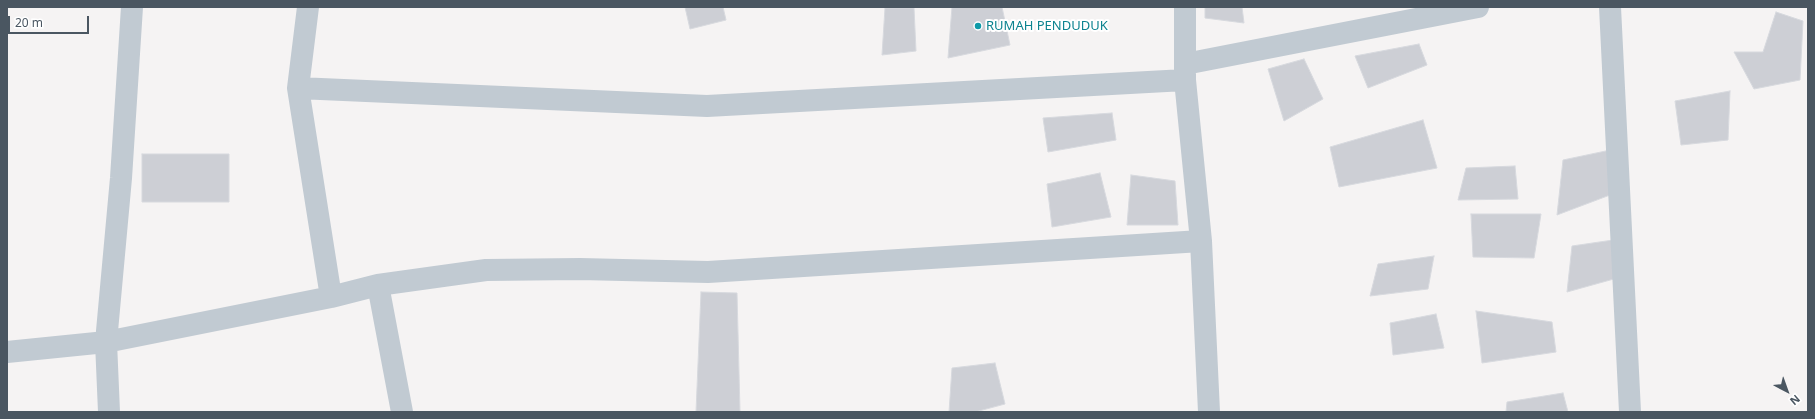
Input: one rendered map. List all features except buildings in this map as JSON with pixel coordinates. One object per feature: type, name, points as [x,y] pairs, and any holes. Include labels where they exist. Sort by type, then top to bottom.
[{"type":"street","points":[[109,412],[106,342],[121,178],[132,7]]},
{"type":"street","points":[[308,7],[298,88],[331,297]]},
{"type":"street","points":[[1184,7],[1185,72],[1201,241],[1209,412]]},
{"type":"street","points":[[298,88],[707,106],[1185,72],[1478,7]]},
{"type":"street","points":[[1610,7],[1630,412]]},
{"type":"street","points":[[7,352],[106,342],[331,297],[378,286],[486,270],[580,269],[708,272],[1201,241]]},
{"type":"street","points":[[378,286],[402,412]]},
{"type":"place","name":"RUMAH PENDUDUK","points":[[978,26]]}]
